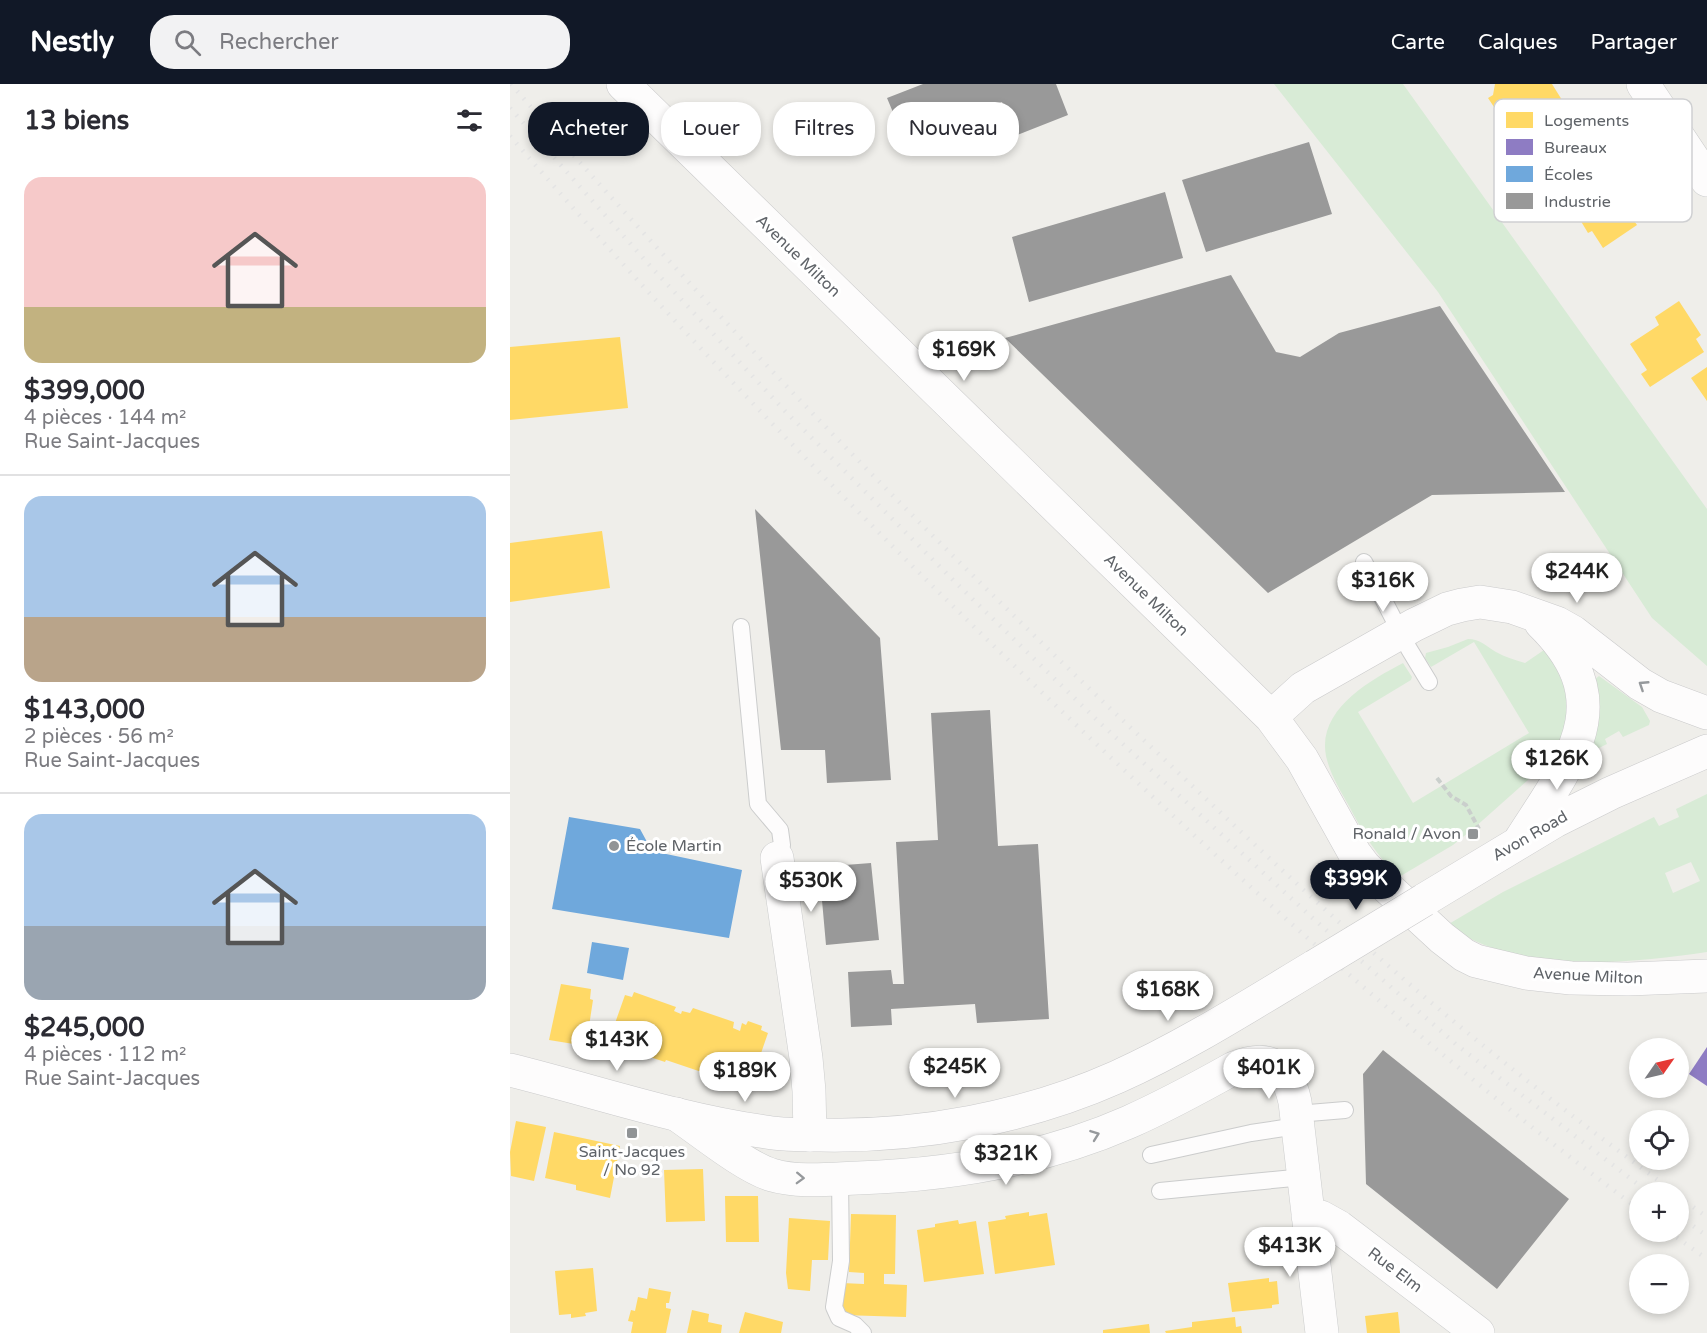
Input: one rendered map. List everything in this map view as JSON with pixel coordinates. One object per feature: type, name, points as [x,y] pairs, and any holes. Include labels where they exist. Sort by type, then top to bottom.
[{"type":"street","points":[[1645,85],[1654,99]]},
{"type":"street","name":"Avenue Milton","points":[[632,87],[1271,717],[1302,759],[1364,866],[1442,938],[1464,955],[1489,965],[1550,976],[1607,980],[1707,976]]},
{"type":"street","points":[[1692,157],[1707,180]]},
{"type":"street","points":[[1271,717],[1303,688],[1430,617],[1462,604],[1495,603],[1546,618],[1573,632],[1640,684],[1661,696],[1707,713]]},
{"type":"street","points":[[1519,842],[1572,757],[1580,734],[1584,710],[1578,676],[1563,647],[1540,621],[1525,611]]},
{"type":"street","name":"Avon Road","points":[[510,1070],[675,1113],[768,1133],[862,1135],[937,1128],[1019,1110],[1115,1077],[1156,1058],[1232,1016],[1555,821],[1611,793],[1707,752]]},
{"type":"street","points":[[777,858],[806,1058],[810,1135]]},
{"type":"street","points":[[675,1113],[765,1173],[782,1177],[882,1177],[990,1163],[1062,1146],[1128,1122],[1234,1068],[1249,1062],[1266,1062],[1279,1070],[1292,1090],[1322,1333]]},
{"type":"street","name":"Rue Elm","points":[[1308,1216],[1322,1217],[1339,1227],[1478,1333]]},
{"type":"lane","points":[[1364,562],[1429,682]]},
{"type":"lane","points":[[741,627],[758,804],[780,830],[782,846],[777,858]]},
{"type":"lane","points":[[1151,1155],[1345,1110]]},
{"type":"lane","points":[[1160,1191],[1304,1177]]},
{"type":"lane","points":[[840,1178],[841,1261],[834,1307],[839,1318],[855,1325],[863,1333]]},
{"type":"path","points":[[1437,778],[1451,796],[1466,805],[1479,829]]},
{"type":"green space","points":[[1274,84],[1403,84],[1494,211],[1494,222],[1502,222],[1707,509],[1707,666],[1652,618],[1438,292]]},
{"type":"green space","points":[[1468,639],[1525,663],[1544,650],[1552,660],[1566,690],[1569,725],[1555,756],[1453,845],[1399,877],[1371,844],[1333,776],[1326,756],[1325,740],[1329,725],[1337,711],[1361,688],[1403,663],[1412,677],[1411,680],[1358,712],[1413,803],[1529,733],[1474,642],[1431,667],[1425,658],[1426,653]]},
{"type":"green space","points":[[1599,676],[1642,707],[1650,721],[1649,725],[1623,737],[1619,731],[1605,739],[1607,744],[1591,752],[1588,750],[1595,679]]},
{"type":"green space","points":[[1707,794],[1707,952],[1607,962],[1539,959],[1506,952],[1475,941],[1447,925],[1503,892],[1654,817],[1659,826],[1679,817],[1676,809]],"holes":[[[1691,862],[1700,881],[1673,893],[1665,873]]]},
{"type":"building: Logements","points":[[1495,84],[1552,84],[1561,99],[1494,99],[1494,107],[1488,98],[1493,95]]},
{"type":"building: Logements","points":[[1581,222],[1635,222],[1637,225],[1603,248],[1592,231],[1588,233]]},
{"type":"building: Logements","points":[[1679,301],[1701,335],[1696,339],[1704,352],[1650,387],[1641,374],[1647,370],[1630,344],[1659,325],[1655,317]]},
{"type":"building: Logements","points":[[620,337],[628,408],[510,420],[510,347]]},
{"type":"building: Logements","points":[[1707,367],[1707,401],[1691,378]]},
{"type":"building: Logements","points":[[602,531],[610,588],[510,602],[510,543]]},
{"type":"building: Logements","points":[[561,984],[591,989],[590,999],[593,1000],[586,1046],[549,1040]]},
{"type":"building: Logements","points":[[634,992],[676,1007],[674,1011],[681,1014],[682,1011],[690,1013],[693,1008],[734,1022],[733,1028],[740,1031],[742,1023],[746,1025],[748,1021],[762,1026],[761,1030],[768,1033],[749,1088],[608,1043],[625,995],[632,997]]},
{"type":"building: Logements","points":[[516,1121],[546,1127],[534,1181],[511,1176],[510,1152]]},
{"type":"building: Logements","points":[[554,1132],[620,1146],[610,1198],[576,1190],[576,1185],[545,1178]]},
{"type":"building: Logements","points":[[703,1169],[705,1221],[666,1222],[664,1170]]},
{"type":"building: Logements","points":[[725,1196],[758,1196],[759,1242],[726,1242]]},
{"type":"building: Logements","points":[[1029,1212],[1029,1216],[1047,1213],[1055,1265],[995,1274],[988,1222],[1006,1219],[1005,1216]]},
{"type":"building: Logements","points":[[851,1214],[896,1215],[895,1274],[884,1274],[884,1284],[907,1285],[906,1317],[842,1315],[842,1283],[864,1284],[864,1273],[849,1272]]},
{"type":"building: Logements","points":[[789,1218],[830,1221],[828,1260],[812,1260],[810,1291],[788,1289],[786,1273]]},
{"type":"building: Logements","points":[[958,1220],[959,1224],[976,1221],[984,1274],[924,1282],[917,1230]]},
{"type":"building: Logements","points":[[593,1268],[597,1311],[585,1313],[586,1316],[571,1318],[571,1314],[559,1315],[555,1271]]},
{"type":"building: Logements","points":[[1269,1278],[1269,1282],[1277,1281],[1279,1304],[1272,1305],[1272,1308],[1232,1312],[1228,1283]]},
{"type":"building: Logements","points":[[649,1288],[671,1292],[669,1303],[666,1303],[666,1308],[671,1309],[666,1333],[631,1333],[633,1322],[628,1321],[631,1310],[635,1311],[638,1297],[647,1299]]},
{"type":"building: Logements","points":[[692,1310],[709,1314],[708,1322],[722,1325],[721,1333],[687,1333]]},
{"type":"building: Logements","points":[[745,1312],[783,1322],[781,1333],[739,1333]]},
{"type":"building: Logements","points":[[1398,1312],[1400,1333],[1367,1333],[1365,1316]]},
{"type":"building: Logements","points":[[1235,1317],[1236,1327],[1241,1326],[1242,1333],[1166,1333],[1165,1331],[1192,1327],[1192,1322]]},
{"type":"building: Logements","points":[[1149,1324],[1150,1333],[1103,1333],[1103,1330]]},
{"type":"building: Bureaux","points":[[1707,1047],[1707,1086],[1689,1074]]},
{"type":"building: Écoles","points":[[569,817],[640,829],[652,851],[742,870],[729,938],[552,909]]},
{"type":"building: Écoles","points":[[592,942],[629,948],[623,980],[587,973]]},
{"type":"building: Industrie","points":[[923,84],[1056,84],[1068,115],[1019,134],[1019,102],[889,102],[887,98]]},
{"type":"building: Industrie","points":[[1309,142],[1332,214],[1206,252],[1182,180]]},
{"type":"building: Industrie","points":[[1165,192],[1183,258],[1029,302],[1012,237]]},
{"type":"building: Industrie","points":[[1231,275],[1276,352],[1300,357],[1339,333],[1440,306],[1565,492],[1432,495],[1268,593],[1005,338]]},
{"type":"building: Industrie","points":[[755,509],[880,638],[891,780],[827,783],[825,750],[781,750]]},
{"type":"building: Industrie","points":[[990,710],[998,846],[1038,844],[1049,1019],[977,1023],[975,1004],[891,1009],[892,1025],[851,1027],[848,972],[891,970],[893,984],[904,984],[896,842],[938,840],[931,713]]},
{"type":"building: Industrie","points":[[871,863],[879,940],[826,945],[819,867]]},
{"type":"building: Industrie","points":[[1383,1050],[1569,1199],[1497,1289],[1366,1184],[1363,1074]]},
{"type":"railway","points":[[511,84],[730,327],[959,562],[1116,714],[1296,883],[1407,982],[1539,1090],[1661,1182]]},
{"type":"railway","points":[[510,108],[652,268],[784,410],[953,580],[1100,723],[1317,922],[1458,1046],[1635,1182]]},
{"type":"railway","points":[[510,136],[656,300],[789,441],[903,557],[1079,727],[1259,895],[1383,1004],[1509,1109],[1629,1202]]},
{"type":"railway","points":[[1689,1204],[1707,1217]]},
{"type":"railway","points":[[1689,1223],[1707,1236]]},
{"type":"railway","points":[[1683,1242],[1707,1259]]},
{"type":"place","name":"Ronald / Avon","points":[[1473,834]]},
{"type":"place","name":"École Martin","points":[[614,846]]},
{"type":"place","name":"Saint-Jacques / No 92","points":[[632,1133]]}]
